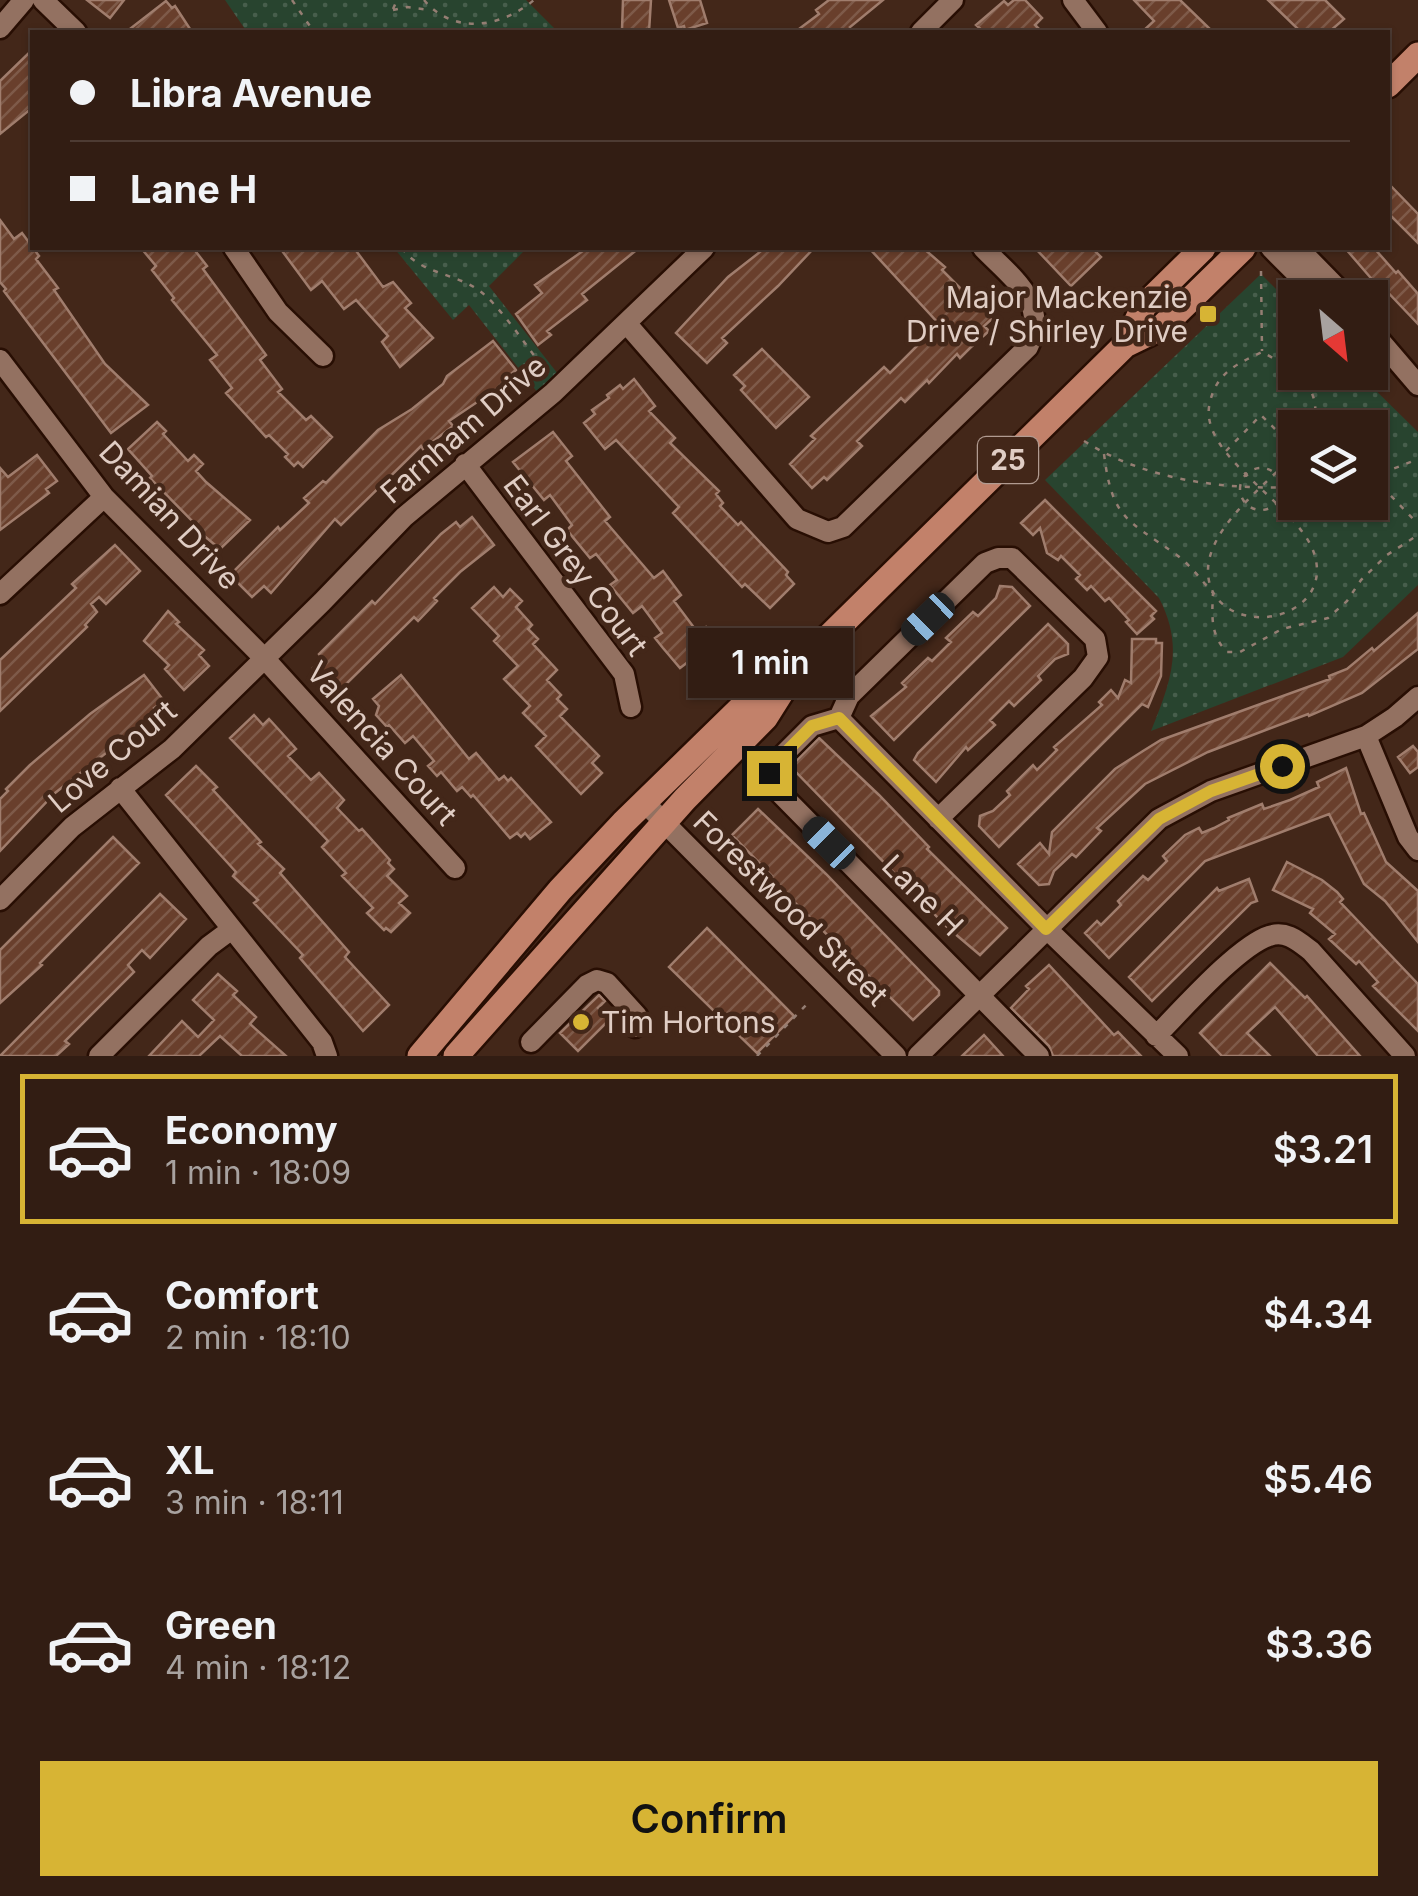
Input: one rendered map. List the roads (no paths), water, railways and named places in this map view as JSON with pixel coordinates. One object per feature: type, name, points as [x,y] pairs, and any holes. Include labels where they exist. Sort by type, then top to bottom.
[{"type":"main road","points":[[1390,83],[1418,55]]},
{"type":"main road","name":"25","points":[[420,1056],[560,890],[644,802],[747,702],[797,668],[1124,344],[1144,306],[1201,250]]},
{"type":"main road","name":"25","points":[[1124,344],[1162,327],[1241,250]]},
{"type":"main road","name":"25","points":[[456,1056],[764,718],[797,668]]},
{"type":"street","points":[[0,28],[24,0]]},
{"type":"street","points":[[43,0],[74,30]]},
{"type":"street","points":[[923,30],[953,0]]},
{"type":"street","points":[[1073,0],[1096,30]]},
{"type":"street","points":[[235,250],[278,312],[323,356]]},
{"type":"street","name":"Farnham Drive","points":[[264,659],[404,517],[552,393],[702,250]]},
{"type":"street","points":[[628,324],[797,518],[828,532],[844,527],[1028,346],[1037,329],[1035,309],[1022,289],[985,250]]},
{"type":"street","points":[[1273,250],[1304,280]]},
{"type":"street","points":[[1300,250],[1329,280]]},
{"type":"street","points":[[1388,354],[1418,385]]},
{"type":"street","name":"Damian Drive","points":[[0,360],[104,497],[264,659]]},
{"type":"street","name":"Earl Grey Court","points":[[465,464],[624,674],[631,707]]},
{"type":"street","points":[[0,594],[104,497]]},
{"type":"street","points":[[938,819],[1094,666],[1098,648],[1094,640],[1018,562],[1004,557],[992,560],[849,696],[839,718],[938,819],[1046,929],[1178,1056]]},
{"type":"street","name":"Love Court","points":[[0,900],[72,827],[172,749],[264,659]]},
{"type":"street","name":"Valencia Court","points":[[264,659],[455,868]]},
{"type":"street","points":[[918,1056],[1159,819],[1186,802],[1366,736],[1418,697]]},
{"type":"street","name":"Lane H","points":[[839,718],[812,726],[772,766],[772,785],[1040,1056]]},
{"type":"street","points":[[1366,736],[1408,836],[1418,850]]},
{"type":"street","points":[[120,788],[322,1042],[327,1056]]},
{"type":"street","name":"Forestwood Street","points":[[644,802],[896,1056]]},
{"type":"street","points":[[99,1056],[209,946],[232,929]]},
{"type":"street","points":[[1156,1036],[1245,950],[1269,936],[1281,935],[1293,937],[1311,951],[1405,1056]]},
{"type":"street","points":[[531,1042],[587,985],[597,980],[607,983],[637,1016],[635,1027]]},
{"type":"place","name":"Major Mackenzie Drive / Shirley Drive","points":[[1208,314]]},
{"type":"place","name":"Tim Hortons","points":[[581,1022]]}]
